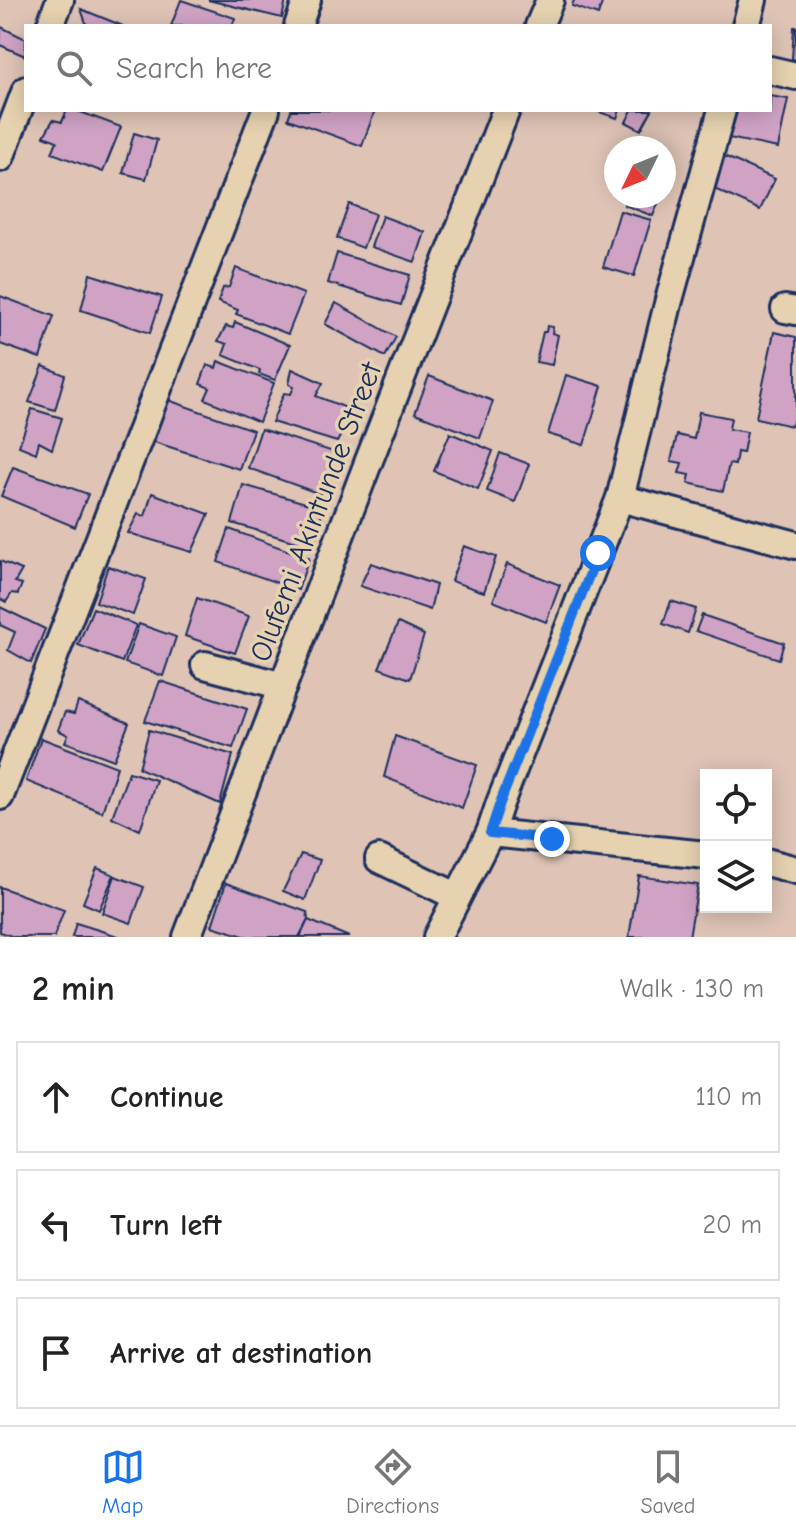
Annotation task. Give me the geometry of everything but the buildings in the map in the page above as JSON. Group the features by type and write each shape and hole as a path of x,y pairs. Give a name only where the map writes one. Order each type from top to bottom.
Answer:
{"street":[{"path":"51,24 60,0"},
{"path":"299,24 307,0"},
{"path":"540,24 550,0"},
{"path":"747,24 753,0"},
{"path":"772,70 796,76"},
{"path":"0,158 24,95"},
{"path":"0,796 265,112"},
{"name":"Olufemi Akintunde Street","path":"187,937 505,112"},
{"path":"437,937 490,833 620,498 669,300 721,112"},
{"path":"620,498 796,545"},
{"path":"205,665 283,686"},
{"path":"490,833 700,854"},
{"path":"379,859 456,896"},
{"path":"772,864 796,870"}],"route":[{"path":"552,839 490,833 598,553"}]}
